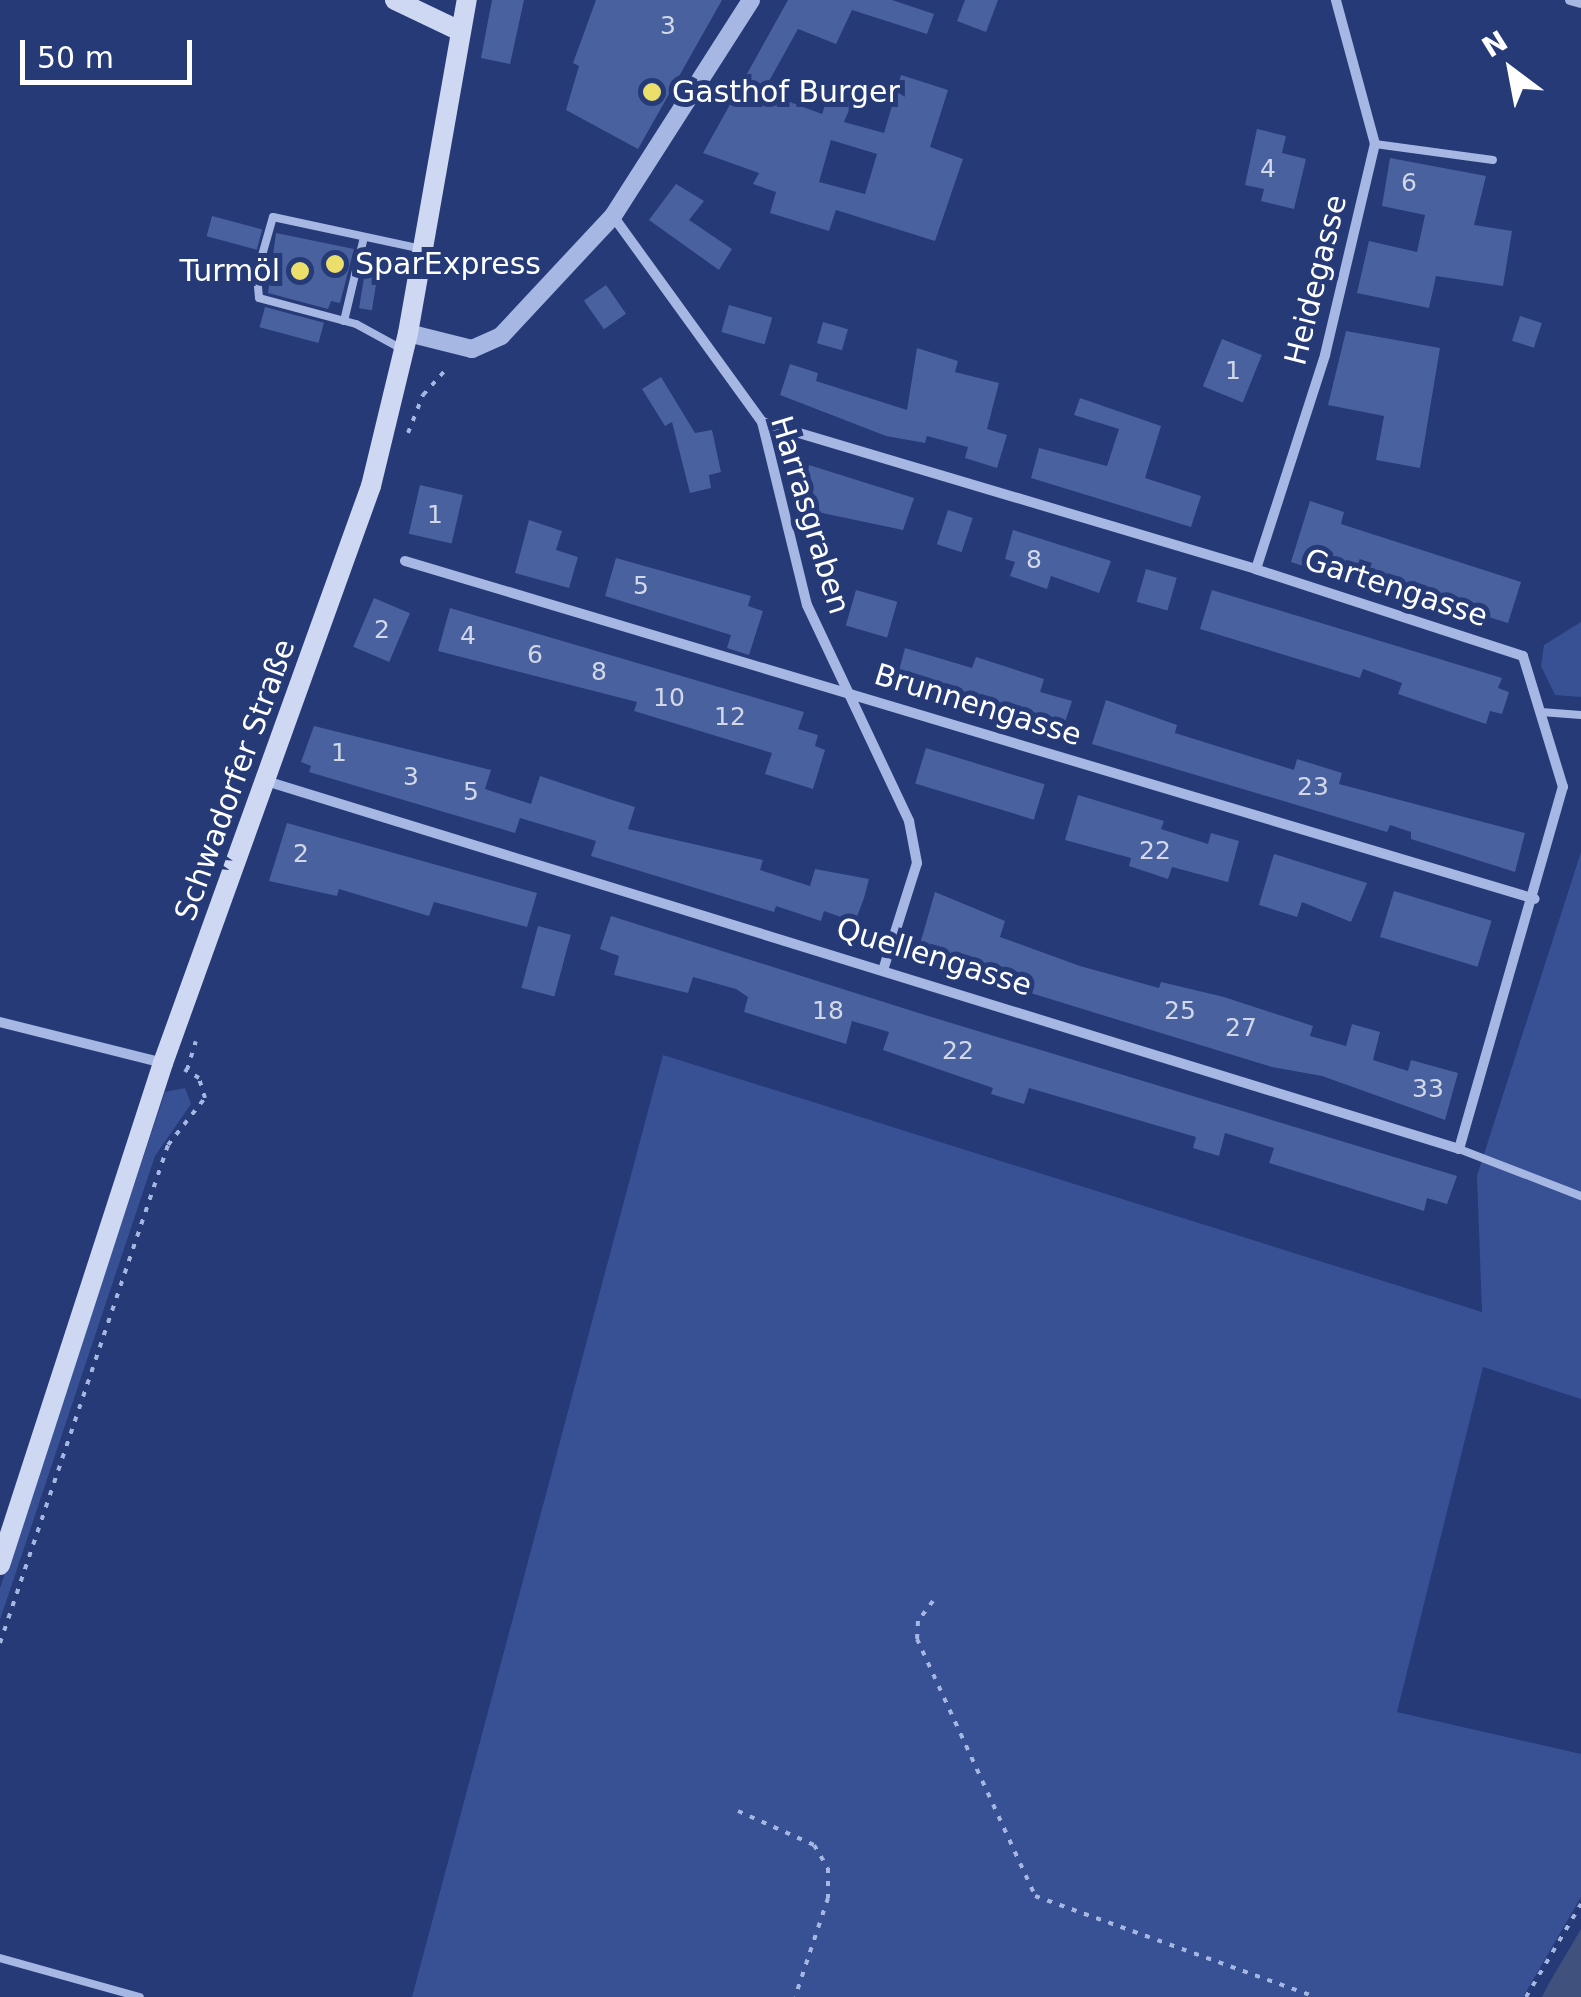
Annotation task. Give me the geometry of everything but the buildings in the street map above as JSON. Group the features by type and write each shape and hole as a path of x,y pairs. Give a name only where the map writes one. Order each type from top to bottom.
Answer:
{"main road":[{"path":"395,0 460,31"},
{"name":"Schwadorfer Straße","path":"0,1565 163,1063 354,540 406,342 466,0"}],"street":[{"path":"406,342 472,349 501,336 613,216 750,0"},
{"name":"Heidegasse","path":"1256,569 1325,355 1375,144 1336,0"},
{"path":"1570,0 1581,2"},
{"name":"Harrasgraben","path":"613,216 762,422 808,606 843,690 909,822 917,864 884,967"},
{"name":"Gartengasse","path":"762,422 1256,569 1523,656 1563,787 1535,899 1459,1149"},
{"name":"Brunnengasse","path":"405,561 1535,899"},
{"name":"Quellengasse","path":"266,780 884,967 1459,1149"},
{"path":"0,1022 163,1063"}],"lane":[{"path":"1375,144 1493,160"},
{"path":"406,342 259,298 257,273 273,217 422,249"},
{"path":"344,321 364,237"},
{"path":"1541,712 1581,715"},
{"name":"Quellengasse","path":"1459,1149 1581,1196"},
{"path":"0,1958 140,1997"}],"path":[{"path":"0,1642 168,1145 206,1098 200,1078 187,1070"},
{"path":"934,1600 918,1621 917,1639 1035,1896 1315,1997"},
{"path":"738,1811 814,1845 828,1868 828,1898 796,1997"},
{"path":"1526,1997 1581,1904"}],"shaded area":[{"path":"1581,622 1581,697 1555,695 1541,666 1544,645"},
{"path":"1581,852 1581,1399 1483,1367 1397,1712 1581,1754 1581,1897 1523,1997 412,1997 663,1055 1482,1312 1477,1176"},
{"path":"185,1088 191,1104 155,1156 0,1620 0,1588 165,1092"},
{"path":"1581,1929 1581,1997 1542,1997 1548,1985"}],"place":[{"name":"Gasthof Burger","path":"652,92"},
{"name":"SparExpress","path":"335,264"},
{"name":"Turmöl","path":"300,271"}]}
